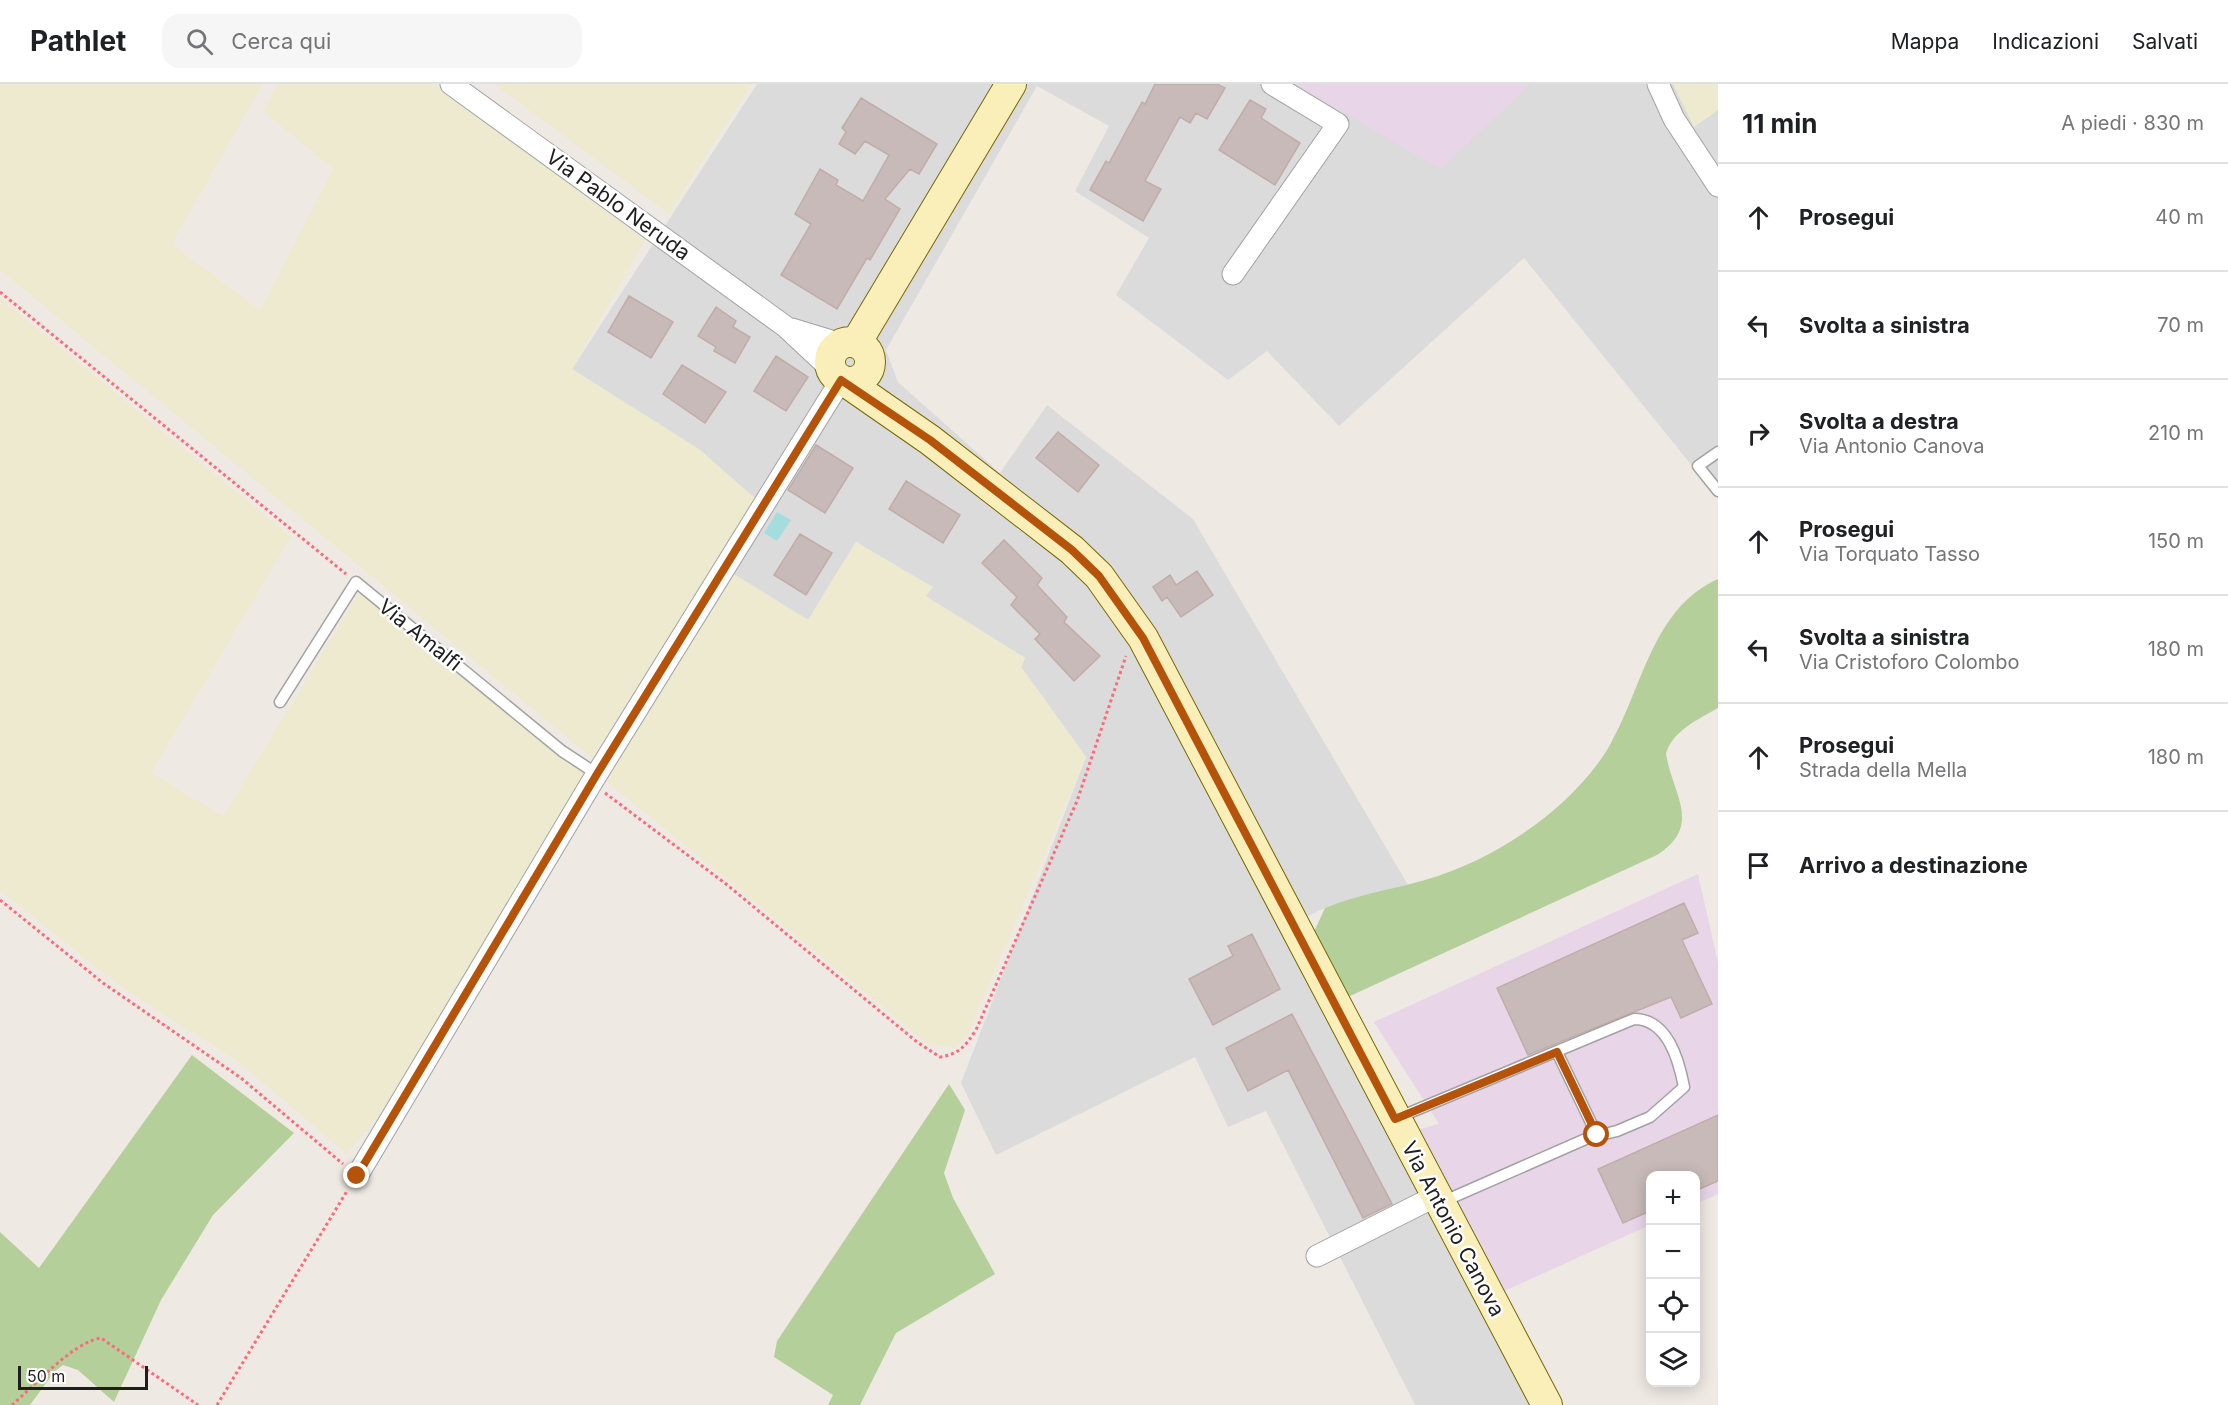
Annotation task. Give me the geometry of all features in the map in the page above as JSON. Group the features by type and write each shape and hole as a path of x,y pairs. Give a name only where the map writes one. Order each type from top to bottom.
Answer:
{"street":[{"name":"Via Pablo Neruda","path":"451,84 786,327 851,363"},
{"path":"357,1176 594,778 851,363 883,302 1011,84"},
{"path":"1233,274 1338,124 1272,84"},
{"path":"1658,84 1674,119 1718,186"},
{"name":"Via Antonio Canova","path":"851,363 930,440 1072,550 1099,576 1134,646 1395,1119 1547,1405"},
{"path":"1317,1256 1437,1200"}],"lane":[{"path":"1718,452 1698,466 1718,492"},
{"name":"Via Amalfi","path":"280,702 356,582 594,778"},
{"path":"1395,1119 1620,1024 1646,1019 1661,1029 1679,1062 1684,1088 1650,1117 1617,1131 1597,1135 1437,1200"},
{"path":"1557,1052 1597,1135"}],"path":[{"path":"0,292 356,582"},
{"path":"594,778 917,1042 940,1057 952,1055 962,1051 976,1030 1077,801 1134,646"},
{"path":"0,900 103,983 241,1078 357,1176 217,1405"},
{"path":"12,1405 70,1354 92,1340 101,1338 198,1405"}],"shaded area":[{"path":"0,84 263,84 172,244 260,310 333,169 263,111 278,84 434,84 645,240 572,369 699,449 756,499 592,758 0,270"},
{"path":"494,84 752,84 669,214"},
{"path":"757,84 1718,84 1718,498 1524,258 1339,426 1267,351 1228,380 1116,295 1149,238 1075,191 1109,126 1037,86 886,350 898,382 1000,473 1047,405 1193,519 1408,885 1325,908 1306,917 1555,1405 1415,1405 1266,1111 1228,1127 1195,1057 996,1155 961,1083 1086,757 1021,667 1025,658 925,596 932,587 856,542 808,620 732,573 572,369"},
{"path":"1296,84 1530,84 1440,169"},
{"path":"1673,84 1718,84 1718,110 1694,127"},
{"path":"0,298 291,537 151,773 223,816 359,593 586,775 381,1114 347,1154 237,1061 118,985 0,890"},
{"path":"856,542 933,587 926,596 1025,658 1021,667 1086,757 968,1034 955,1048 928,1044 605,780 732,573 808,620"},
{"path":"1698,874 1718,963 1718,1194 1700,1202 1700,1171 1646,1171 1646,1227 1502,1292 1420,1129 1439,1124 1374,1022"}],"green space":[{"path":"1718,579 1718,708 1680,732 1666,754 1681,809 1682,821 1679,832 1671,844 1657,855 1350,996 1340,992 1312,936 1325,908 1425,880 1462,867 1498,849 1548,815 1583,782 1606,751 1622,721 1652,650 1678,609 1696,592"},
{"path":"192,1055 294,1133 213,1215 161,1300 114,1402 78,1370 63,1365 55,1371 30,1405 0,1405 0,1232 39,1268"},
{"path":"949,1084 965,1110 944,1173 953,1198 995,1274 896,1333 860,1405 828,1405 833,1395 774,1357 777,1341"}],"water":[{"path":"777,512 791,520 777,541 764,533"}],"building":[{"path":"1155,84 1217,84 1225,88 1207,119 1196,113 1190,123 1180,117 1145,181 1161,189 1143,221 1090,190 1106,161 1109,163 1142,102 1145,104"},
{"path":"861,98 937,144 919,174 910,169 885,199 900,209 870,260 867,258 837,309 781,275 811,224 795,214 820,169 838,180 836,185 863,201 889,155 865,141 855,154 839,144 846,132 842,128"},
{"path":"1250,100 1266,109 1261,118 1300,143 1275,185 1219,150"},
{"path":"629,296 673,322 651,358 608,332"},
{"path":"716,307 736,321 733,327 750,337 735,363 714,351 716,347 698,336"},
{"path":"776,356 808,377 786,411 754,391"},
{"path":"682,365 726,392 705,423 663,394"},
{"path":"1058,432 1099,465 1078,492 1036,458"},
{"path":"816,445 853,468 825,513 788,490"},
{"path":"906,481 960,515 943,543 889,509"},
{"path":"800,534 832,553 806,595 774,575"},
{"path":"1004,540 1042,578 1037,585 1067,617 1064,622 1100,656 1074,681 1035,639 1040,634 1011,605 1017,597 982,563"},
{"path":"1197,571 1213,595 1181,617 1167,597 1162,601 1153,587 1170,575 1176,585"},
{"path":"1684,903 1698,933 1682,940 1712,1004 1681,1018 1671,997 1528,1055 1497,988"},
{"path":"1252,934 1280,989 1213,1025 1189,979 1233,956 1228,946"},
{"path":"1292,1014 1392,1204 1363,1218 1288,1070 1248,1091 1226,1048"},
{"path":"1718,1115 1718,1181 1700,1189 1700,1171 1646,1171 1646,1213 1623,1223 1598,1169"}],"route":[{"path":"357,1176 597,774 841,380 930,440 1039,523 1099,576 1122,606 1143,638 1395,1119 1557,1052 1597,1135"}]}
